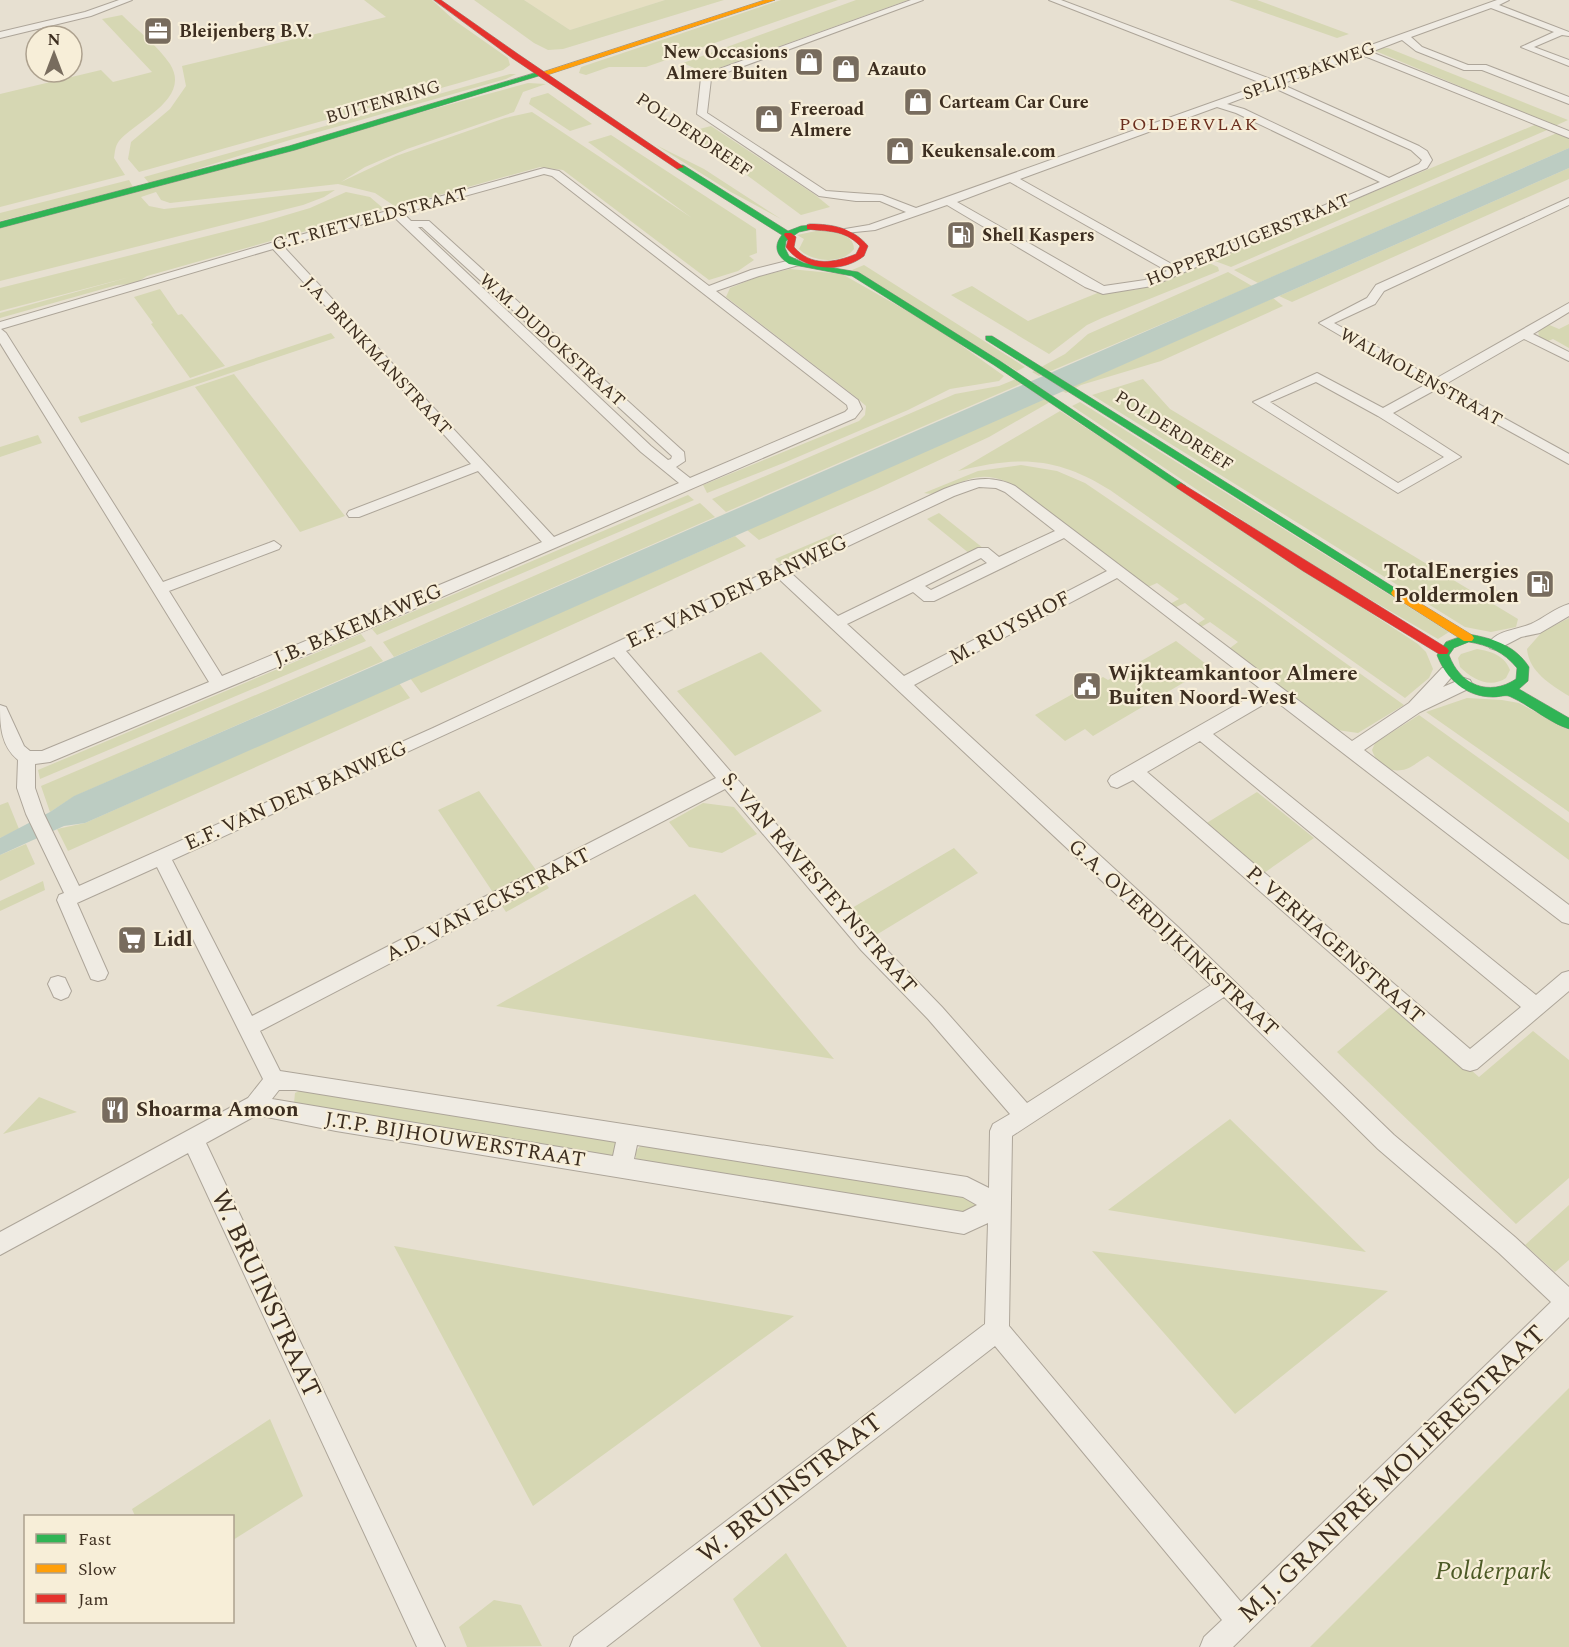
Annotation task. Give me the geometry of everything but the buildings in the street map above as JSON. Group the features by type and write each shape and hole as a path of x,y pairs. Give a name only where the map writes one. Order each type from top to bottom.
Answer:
{"main road":[{"name":"POLDERDREEF","path":"437,0 530,66 787,236"},
{"path":"461,0 483,15"},
{"name":"BUITENRING","path":"33,202 122,180 530,66 736,0"},
{"name":"BUITENRING","path":"0,225 231,165 542,74 772,0"},
{"path":"549,60 579,79"},
{"path":"791,218 810,227"},
{"path":"826,226 854,234 864,246 864,260 834,264 794,260 780,246 787,236 810,227 826,226"},
{"path":"787,236 793,239 791,250 794,260"},
{"name":"POLDERDREEF","path":"794,260 811,268 850,272 1003,366 1288,556 1443,651"},
{"name":"POLDERDREEF","path":"977,331 1023,357 1468,638"},
{"path":"1468,638 1496,644 1510,652 1523,667 1522,681 1510,690 1496,693 1464,684 1448,672 1442,659 1443,651 1448,644 1468,638"},
{"path":"1522,681 1569,709"},
{"path":"1510,690 1569,724"}],"street":[{"path":"0,35 88,14 109,3 129,0"},
{"path":"915,212 882,198 823,194 702,114 706,78 711,75 920,0"},
{"path":"1053,0 1273,84"},
{"name":"SPLIJTBAKWEG","path":"854,234 1505,0"},
{"path":"1491,5 1566,33"},
{"path":"1566,33 1526,47 1569,63"},
{"path":"1403,37 1413,42 1419,49 1467,68 1483,67 1569,100"},
{"path":"1363,52 1569,135"},
{"name":"HOPPERZUIGERSTRAAT","path":"948,201 1103,290 1148,283 1389,182 1423,166 1427,160 1423,153 1273,84"},
{"name":"HOPPERZUIGERSTRAAT","path":"1217,104 1240,111 1389,182"},
{"name":"G.T. RIETVELDSTRAAT","path":"0,326 275,245 543,171 555,172 709,290"},
{"path":"1011,178 1176,271"},
{"name":"WALMOLENSTRAAT","path":"1569,201 1380,288 1371,302 1325,323 1569,460"},
{"name":"W.M. DUDOKSTRAAT","path":"395,212 687,483"},
{"name":"J.A. BRINKMANSTRAAT","path":"275,245 552,543"},
{"path":"709,290 794,260"},
{"name":"J.B. BAKEMAWEG","path":"27,758 44,757 850,415 855,409 853,403 709,290"},
{"path":"1383,413 1569,307"},
{"path":"0,333 218,683"},
{"path":"1524,334 1569,357"},
{"path":"1317,376 1383,413 1454,457 1398,489 1260,402 1317,376"},
{"path":"354,514 479,466"},
{"name":"E.F. VAN DEN BANWEG","path":"71,898 976,482 993,482 1004,486 1118,571 1569,916"},
{"path":"915,585 929,597 1064,532"},
{"path":"160,589 274,546"},
{"path":"836,623 983,551 998,564"},
{"path":"957,564 971,577"},
{"name":"G.A. OVERDIJKINKSTRAAT","path":"780,571 1171,933 1386,1142 1569,1301"},
{"name":"M. RUYSHOF","path":"902,684 1118,571"},
{"path":"936,574 950,587"},
{"path":"1496,644 1516,633 1534,629 1569,609"},
{"path":"1510,652 1527,640 1534,629"},
{"name":"S. VAN RAVESTEYNSTRAAT","path":"616,649 868,944 935,1013 1025,1116"},
{"path":"1414,708 1448,672"},
{"path":"1351,751 1414,708 1464,684"},
{"path":"1117,781 1275,690"},
{"path":"0,711 17,750 27,758 26,788 34,814 50,844 98,973"},
{"path":"1201,733 1536,1006"},
{"name":"P. VERHAGENSTRAAT","path":"1136,771 1470,1062 1569,979"},
{"name":"A.D. VAN ECKSTRAAT","path":"247,1028 728,780"},
{"path":"0,1244 255,1105 274,1080 161,857"},
{"path":"1225,986 1001,1131 997,1330 1241,1622"},
{"name":"J.T.P. BIJHOUWERSTRAAT","path":"274,1080 295,1081 967,1187 998,1206"},
{"name":"J.T.P. BIJHOUWERSTRAAT","path":"255,1105 336,1121 964,1223 998,1206"},
{"path":"621,1167 629,1134"},
{"name":"W. BRUINSTRAAT","path":"193,1139 431,1647"},
{"name":"M.J. GRANPRÉ MOLIÈRESTRAAT","path":"1214,1647 1569,1301"},
{"name":"W. BRUINSTRAAT","path":"584,1647 997,1330"}],"shaded area":[{"path":"524,0 665,0 570,30"},
{"path":"1569,148 1569,168 85,823 64,826 0,855 0,838 50,812 74,796"}],"green space":[{"path":"364,0 432,0 454,20 508,58 510,65 503,70 459,83 139,172 128,159 131,142 170,109 186,86 182,66 386,17"},
{"path":"474,0 524,0 570,30 665,0 724,0 563,49 548,50 534,43"},
{"path":"781,0 838,0 646,67 609,67 586,75 579,73 581,67"},
{"path":"856,0 908,0 705,73 683,63"},
{"path":"1229,0 1257,0 1349,34 1337,38"},
{"path":"122,15 160,51 170,64 175,77 174,88 159,108 118,143 114,158 125,175 0,207 0,94 42,84 84,84 84,74 101,70 113,82 152,72 102,19"},
{"path":"1388,48 1568,120 1553,125 1373,50"},
{"path":"516,74 506,79 290,140 165,179 149,183 144,177"},
{"path":"528,83 546,84 523,92 514,112 407,149 365,167 341,182 396,156 505,118 532,112 692,218 588,142 611,135 756,229 757,253 749,256 754,260 738,271 709,280 563,170 540,167 396,207 375,193 338,184 170,203 161,200 156,192 141,197 149,206 164,209 335,190 303,205 0,281 0,227"},
{"path":"548,93 592,124 570,131 529,104 531,98"},
{"path":"1537,124 1547,130 1231,267 1215,261 1215,258"},
{"path":"711,126 830,207 801,215 688,132"},
{"path":"1557,133 1569,137 1569,148 1258,283 1234,270"},
{"path":"656,145 704,169 781,219 731,192"},
{"path":"1569,168 1569,179 1292,302 1279,296"},
{"path":"129,180 133,187 0,221 0,213"},
{"path":"346,192 370,197 384,209 147,276 134,284 117,285 0,318 0,313 130,277 0,311 0,288 263,222 310,208"},
{"path":"816,231 834,232 845,236 853,243 854,249 842,258 826,260 811,257 799,249 804,239 797,235"},
{"path":"1207,262 1218,267 1219,271 1087,325 1049,354 951,295 972,286 1028,321 1100,292 1135,290"},
{"path":"864,265 1025,367 1017,371 852,270"},
{"path":"790,269 842,274 937,328 1004,376 999,381 950,389 908,410 707,493 703,485 859,421 865,415 866,406 857,398 726,297 730,288 760,276"},
{"path":"1228,272 1252,286 1039,376 1032,372 1065,354 1088,334"},
{"path":"160,289 178,315 182,314 225,366 190,378 134,297"},
{"path":"1273,298 1283,306 1161,361 1081,385 1066,393 1062,391"},
{"path":"1547,324 1559,329 1569,324 1569,348 1553,339 1546,342 1539,337 1538,330"},
{"path":"331,333 335,338 81,423 78,417"},
{"path":"234,374 345,516 300,532 195,387"},
{"path":"1016,379 1023,383 726,512 712,499 955,394 999,386"},
{"path":"1143,379 1170,409 1518,619 1516,627 1491,632 1465,627 1092,395"},
{"path":"1045,398 1050,402 989,437 877,489 759,540 747,530"},
{"path":"1080,402 1449,632 1438,639 1296,556 1072,406"},
{"path":"1060,411 1418,644 1426,652 1433,669 1429,678 1405,698 1110,490 1072,471 1054,465 1018,461 958,471"},
{"path":"38,435 42,443 0,457 0,447"},
{"path":"1021,465 1057,471 1085,483 1263,604 1404,705 1358,733 1337,730 1230,648 1238,642 1210,622 1201,627 1197,624 1205,619 1185,603 1176,607 1170,604 1179,599 1157,583 1148,587 1007,482 980,477 969,479 933,494 924,493 978,471"},
{"path":"688,495 694,500 377,635 372,629"},
{"path":"700,503 715,517 394,657 383,642"},
{"path":"939,513 983,548 970,554 927,519"},
{"path":"836,533 835,539 780,564 775,559"},
{"path":"735,536 746,546 421,693 410,678"},
{"path":"1569,618 1569,696 1536,671 1527,649 1542,632"},
{"path":"361,634 366,641 40,779 38,770"},
{"path":"1176,641 1210,667 1093,736 1085,729 1065,741 1035,715 1103,677 1108,680"},
{"path":"371,646 383,661 75,796 50,812 41,786"},
{"path":"1477,649 1492,653 1505,661 1510,670 1506,678 1488,683 1470,675 1460,667 1458,658 1461,654"},
{"path":"761,652 822,711 735,756 677,691"},
{"path":"399,683 410,698 68,851 57,829 85,823"},
{"path":"1467,698 1519,703 1569,730 1569,812 1426,712"},
{"path":"1419,715 1569,823 1569,860 1428,756 1402,770 1392,770 1379,762 1372,750 1375,743"},
{"path":"479,791 549,888 506,912 438,810"},
{"path":"1257,792 1314,838 1264,873 1205,824"},
{"path":"8,802 19,829 0,838 0,805"},
{"path":"703,803 734,807 757,834 722,853 689,847 669,822"},
{"path":"26,844 35,864 0,881 0,855"},
{"path":"954,848 978,873 858,946 835,918"},
{"path":"43,881 45,890 0,911 0,901"},
{"path":"695,894 834,1059 496,1006"},
{"path":"1395,1003 1479,1077 1533,1031 1569,1060 1569,1178 1516,1224 1337,1052"},
{"path":"303,1089 616,1140 618,1149 612,1157 302,1109 294,1103 295,1093"},
{"path":"39,1097 77,1112 3,1134"},
{"path":"1230,1119 1366,1252 1108,1210"},
{"path":"642,1144 964,1193 974,1199 977,1209 971,1217 636,1162 636,1151"},
{"path":"1569,1205 1569,1260 1555,1272 1525,1245"},
{"path":"394,1246 794,1316 533,1506"},
{"path":"1092,1251 1388,1291 1235,1414"},
{"name":"Polderpark","path":"1569,1388 1569,1647 1310,1647"},
{"path":"270,1419 303,1496 234,1539 234,1515 135,1515 132,1509"},
{"path":"786,1553 847,1647 761,1647 733,1599"},
{"path":"494,1600 521,1605 542,1646 467,1647 459,1627"}],"traffic: fast":[{"path":"0,225 292,148 541,74"},
{"path":"680,167 788,235"},
{"path":"810,227 786,236 780,248 785,258 802,266 855,274 997,363 1181,486"},
{"path":"989,338 1397,593"},
{"path":"1468,638 1492,643 1506,650 1523,667 1522,681 1506,691 1496,693 1476,690 1459,679 1446,664 1443,655 1450,645 1468,638"},
{"path":"1510,690 1569,724"}],"traffic: slow":[{"path":"541,74 772,0"},
{"path":"1397,593 1468,638"}],"traffic: jam":[{"path":"437,0 515,56 680,167"},
{"path":"788,235 793,239 790,247 796,255 813,263 832,264 860,256 864,246 847,232 833,228 810,227"},
{"path":"1181,486 1307,568 1443,651"}],"place":[{"name":"Bleijenberg B.V.","path":"158,31"},
{"name":"New Occasions Almere Buiten","path":"809,62"},
{"name":"Azauto","path":"846,69"},
{"name":"Carteam Car Cure","path":"918,102"},
{"name":"Freeroad Almere","path":"769,119"},
{"name":"Keukensale.com","path":"900,151"},
{"name":"Shell Kaspers","path":"961,235"},
{"name":"TotalEnergies Poldermolen","path":"1540,584"},
{"name":"Wijkteamkantoor Almere Buiten Noord-West","path":"1087,686"},
{"name":"Lidl","path":"132,940"},
{"name":"Shoarma Amoon","path":"115,1110"}],"district":[{"name":"POLDERVLAK","path":"1189,124"}]}
